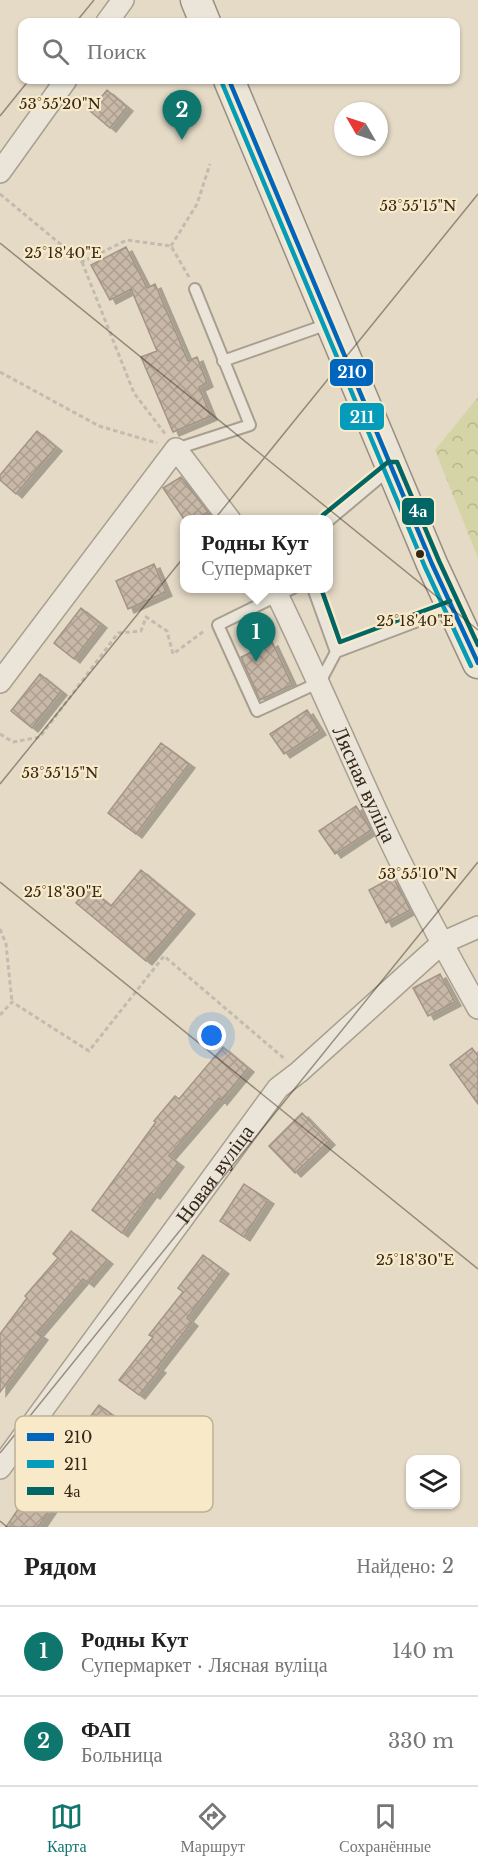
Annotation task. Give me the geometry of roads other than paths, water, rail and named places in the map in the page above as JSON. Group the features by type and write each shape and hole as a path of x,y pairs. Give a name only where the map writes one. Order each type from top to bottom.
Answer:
{"main road":[{"path":"196,0 204,18"},
{"path":"231,84 432,564 478,663"}],"street":[{"path":"109,18 123,0"},
{"path":"0,172 63,84"},
{"path":"0,682 176,449 227,515"},
{"name":"Лясная вуліца","path":"283,593 380,819 442,943 478,1008"},
{"name":"Новая вуліца","path":"38,1416 278,1088 299,1072 442,943 478,927"},
{"name":"Новая вуліца","path":"0,1468 15,1447"}],"lane":[{"path":"176,449 250,424 195,289"},
{"path":"223,361 331,323"},
{"path":"333,517 392,468"},
{"path":"278,593 218,625 257,711 320,682 336,652 453,608"},
{"path":"316,593 336,652"}],"place":[{"name":"ФАП","path":"182,140"},
{"name":"Родны Кут","path":"256,662"}]}
